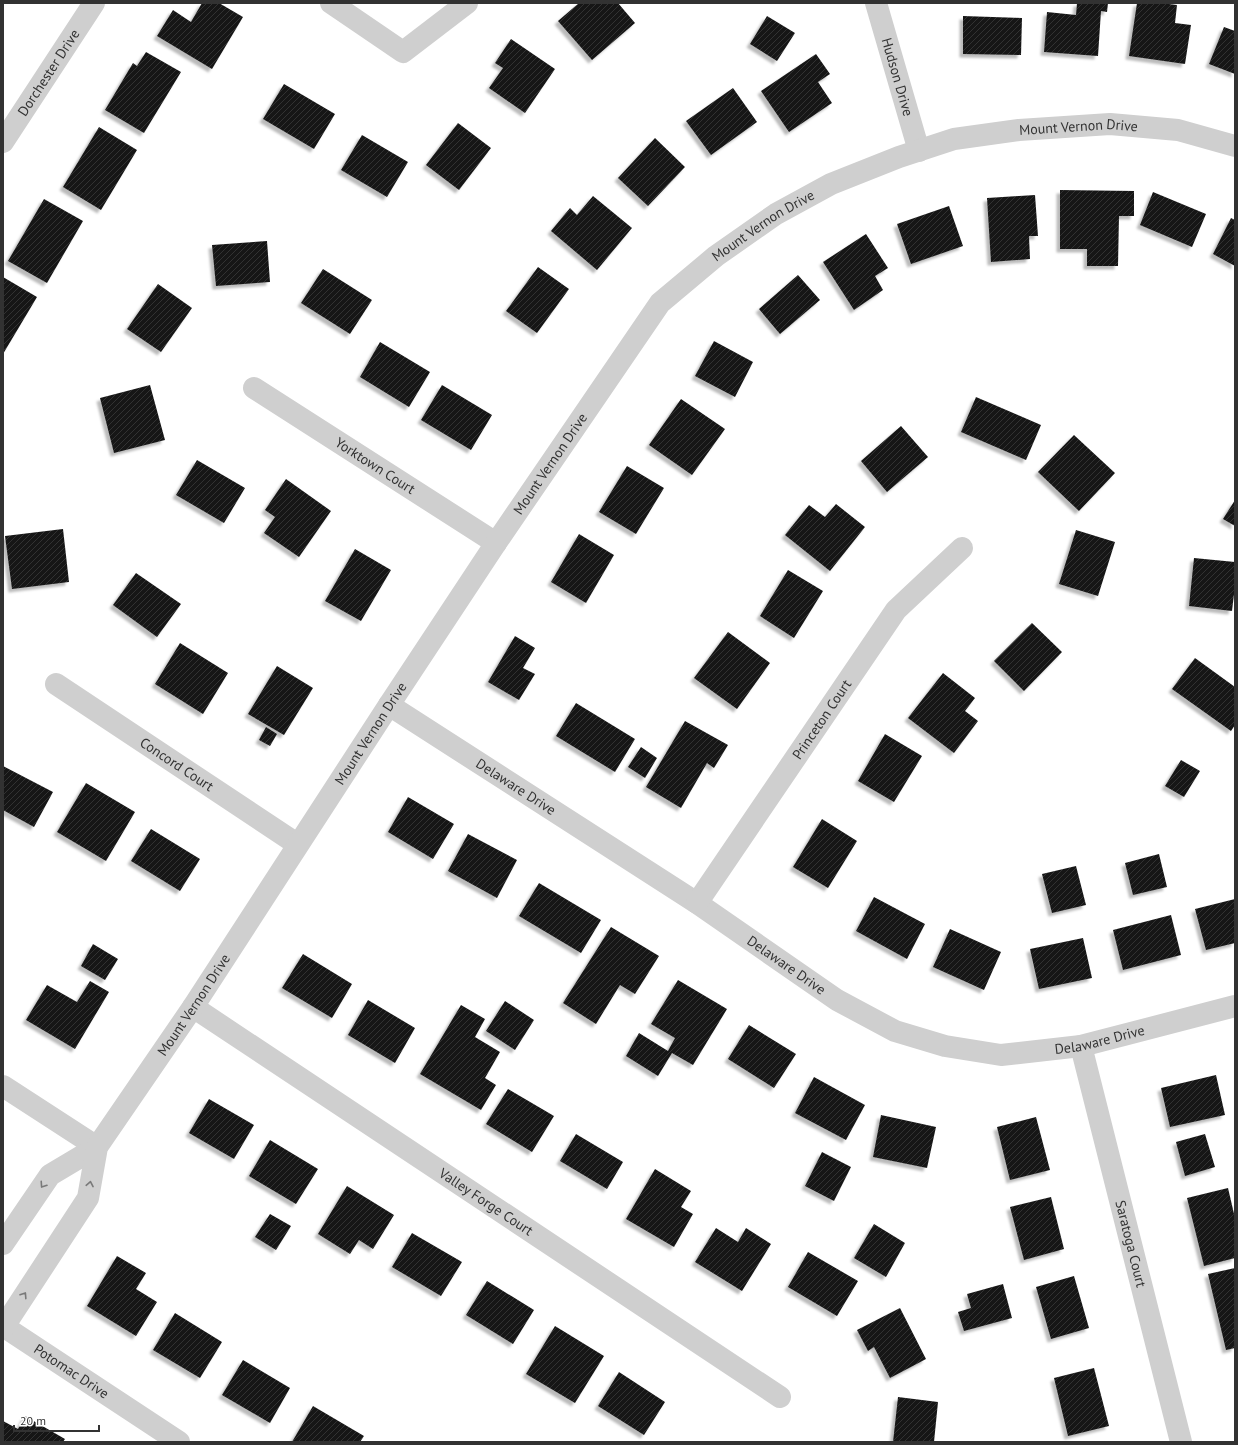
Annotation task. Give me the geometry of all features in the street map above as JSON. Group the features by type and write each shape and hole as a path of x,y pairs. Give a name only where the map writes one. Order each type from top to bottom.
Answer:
{"street":[{"name":"Dorchester Drive","path":"3,142 94,3"},
{"path":"331,3 403,52 466,3"},
{"name":"Hudson Drive","path":"876,3 919,151"},
{"name":"Mount Vernon Drive","path":"3,1327 88,1198 98,1147 193,1007 297,844 496,543 660,302 716,256 776,214 831,184 899,157 954,139 1019,130 1110,124 1178,130 1235,146"},
{"name":"Yorktown Court","path":"254,388 496,543"},
{"name":"Princeton Court","path":"697,903 896,610 962,548"},
{"name":"Concord Court","path":"56,684 297,844"},
{"name":"Delaware Drive","path":"389,705 697,903 837,1000 895,1031 945,1046 1001,1055 1081,1046 1235,1006"},
{"name":"Valley Forge Court","path":"193,1007 780,1397"},
{"name":"Saratoga Court","path":"1081,1046 1181,1442"},
{"path":"3,1086 98,1147"},
{"name":"Mount Vernon Drive","path":"3,1244 50,1175 98,1147"},
{"name":"Potomac Drive","path":"3,1327 179,1442"}],"building":[{"path":"202,3 219,3 243,17 212,69 157,36 173,10 191,22"},
{"path":"579,3 618,3 635,23 592,60 558,21"},
{"path":"1077,3 1108,3 1107,12 1101,11 1098,56 1044,52 1047,12 1076,15"},
{"path":"1137,3 1177,5 1175,23 1191,25 1185,64 1129,56"},
{"path":"767,16 795,33 777,61 750,44"},
{"path":"963,16 1022,18 1021,55 963,54"},
{"path":"1224,27 1235,31 1235,74 1209,64"},
{"path":"511,39 555,69 525,113 489,88 503,68 495,63"},
{"path":"146,52 181,72 144,133 105,110 133,63 137,66"},
{"path":"816,54 830,74 818,82 832,103 789,132 761,91"},
{"path":"284,84 335,114 314,149 263,119"},
{"path":"733,88 757,122 711,155 686,121"},
{"path":"458,123 491,148 459,190 426,165"},
{"path":"99,127 137,150 101,210 63,187"},
{"path":"362,135 408,162 387,197 341,170"},
{"path":"655,138 685,167 648,206 618,178"},
{"path":"1060,190 1134,191 1134,216 1119,216 1118,266 1087,266 1087,249 1060,249"},
{"path":"1153,192 1206,214 1192,247 1140,225"},
{"path":"1035,195 1038,236 1029,236 1030,259 991,262 987,198"},
{"path":"593,196 632,228 597,270 551,231 570,208 577,215"},
{"path":"44,199 83,221 47,283 8,261"},
{"path":"949,206 963,246 911,264 897,224"},
{"path":"1231,218 1235,220 1235,266 1213,254"},
{"path":"866,234 888,268 875,276 883,290 854,310 823,262"},
{"path":"267,241 270,282 216,286 212,245"},
{"path":"538,267 569,289 537,333 506,311"},
{"path":"323,269 372,300 350,334 301,303"},
{"path":"798,275 820,300 780,334 759,309"},
{"path":"3,277 37,297 3,354"},
{"path":"158,284 192,308 161,352 127,329"},
{"path":"714,341 753,362 735,397 695,376"},
{"path":"380,342 430,372 409,407 360,377"},
{"path":"150,385 165,440 114,453 100,398"},
{"path":"442,385 492,415 471,450 421,420"},
{"path":"976,397 1041,425 1026,460 961,432"},
{"path":"681,399 725,429 692,475 649,445"},
{"path":"901,426 928,457 887,492 861,461"},
{"path":"1074,435 1115,473 1079,511 1038,472"},
{"path":"197,460 245,488 224,523 176,495"},
{"path":"627,466 664,488 636,534 599,512"},
{"path":"286,479 331,511 299,557 264,533 275,517 265,510"},
{"path":"1235,500 1235,526 1223,519"},
{"path":"836,504 865,527 830,571 785,535 809,505 825,517"},
{"path":"63,529 69,582 12,589 5,536"},
{"path":"1076,530 1115,542 1098,596 1059,584"},
{"path":"579,534 614,555 586,603 551,582"},
{"path":"355,549 391,570 361,621 325,601"},
{"path":"1194,558 1235,562 1235,586 1232,611 1189,606"},
{"path":"788,570 823,591 794,638 760,616"},
{"path":"136,573 181,604 157,637 113,605"},
{"path":"1032,623 1062,652 1024,691 994,661"},
{"path":"728,632 770,663 737,709 694,678"},
{"path":"515,636 535,648 523,668 535,674 519,700 488,682"},
{"path":"180,643 228,673 203,714 155,684"},
{"path":"1195,658 1235,687 1235,725 1231,731 1172,689"},
{"path":"277,666 313,688 284,735 248,714"},
{"path":"943,673 975,698 965,711 978,721 954,753 908,718"},
{"path":"576,703 635,739 615,772 556,736"},
{"path":"685,721 728,745 714,768 707,763 681,808 646,787"},
{"path":"266,727 277,734 270,746 259,740"},
{"path":"885,734 922,756 894,802 858,781"},
{"path":"641,747 657,758 645,778 628,767"},
{"path":"1181,760 1200,771 1184,797 1165,786"},
{"path":"3,766 53,792 34,827 3,810"},
{"path":"86,783 135,812 106,861 57,832"},
{"path":"408,797 454,824 433,859 388,832"},
{"path":"822,819 857,841 828,888 793,867"},
{"path":"151,829 200,859 180,891 131,861"},
{"path":"468,834 517,860 497,898 448,871"},
{"path":"1159,854 1167,887 1133,895 1125,863"},
{"path":"1076,866 1086,905 1052,913 1042,874"},
{"path":"539,883 601,920 581,953 519,916"},
{"path":"874,897 925,924 907,959 856,931"},
{"path":"1235,899 1235,943 1206,950 1195,909"},
{"path":"1171,915 1181,955 1123,970 1113,930"},
{"path":"611,927 659,956 635,994 620,985 596,1024 563,1003"},
{"path":"950,929 1001,952 984,990 933,967"},
{"path":"1083,938 1092,978 1039,989 1030,949"},
{"path":"93,944 118,959 105,980 81,966"},
{"path":"303,954 352,984 332,1018 282,988"},
{"path":"678,980 727,1009 693,1065 672,1053 658,1076 626,1056 639,1033 668,1051 675,1038 651,1024"},
{"path":"90,981 109,992 75,1049 26,1020 47,985 77,1002"},
{"path":"368,1000 415,1028 395,1063 348,1035"},
{"path":"505,1001 534,1020 515,1050 486,1031"},
{"path":"461,1005 485,1019 475,1037 500,1052 485,1078 496,1085 481,1110 420,1074"},
{"path":"749,1025 796,1054 774,1088 728,1059"},
{"path":"1216,1075 1225,1115 1170,1127 1161,1088"},
{"path":"814,1077 865,1105 846,1140 795,1113"},
{"path":"508,1089 554,1116 532,1152 486,1124"},
{"path":"209,1099 254,1125 234,1159 189,1133"},
{"path":"881,1115 936,1127 927,1168 873,1157"},
{"path":"1036,1117 1050,1170 1010,1180 997,1127"},
{"path":"576,1134 623,1162 607,1189 560,1161"},
{"path":"1205,1134 1215,1167 1185,1176 1176,1142"},
{"path":"270,1140 318,1169 296,1204 249,1176"},
{"path":"822,1152 851,1167 834,1201 805,1186"},
{"path":"655,1169 691,1191 681,1207 693,1214 674,1247 626,1219"},
{"path":"347,1186 394,1215 373,1249 359,1240 350,1254 318,1234"},
{"path":"1228,1188 1235,1218 1235,1258 1204,1266 1187,1198"},
{"path":"1051,1197 1064,1249 1024,1260 1010,1207"},
{"path":"270,1214 291,1226 276,1250 255,1237"},
{"path":"874,1224 905,1243 886,1277 854,1258"},
{"path":"716,1228 738,1242 746,1228 771,1244 742,1291 695,1262"},
{"path":"412,1233 462,1262 441,1296 392,1267"},
{"path":"808,1252 858,1281 837,1316 788,1287"},
{"path":"117,1256 146,1273 136,1289 157,1302 136,1336 87,1306"},
{"path":"1235,1268 1235,1348 1226,1350 1208,1274"},
{"path":"1074,1276 1089,1328 1051,1339 1036,1287"},
{"path":"487,1281 534,1310 513,1344 466,1315"},
{"path":"1003,1284 1012,1318 964,1331 958,1312 971,1308 967,1294"},
{"path":"900,1308 926,1359 890,1378 874,1347 868,1351 857,1330"},
{"path":"175,1313 222,1342 200,1378 153,1350"},
{"path":"555,1326 604,1356 575,1403 526,1374"},
{"path":"243,1360 290,1388 270,1423 222,1395"},
{"path":"1094,1368 1109,1426 1068,1436 1054,1378"},
{"path":"619,1372 665,1402 644,1435 598,1406"},
{"path":"898,1397 938,1402 934,1442 893,1442"},
{"path":"313,1406 364,1436 360,1442 292,1442"},
{"path":"25,1416 65,1439 63,1442 3,1442 3,1421 18,1429"}]}
